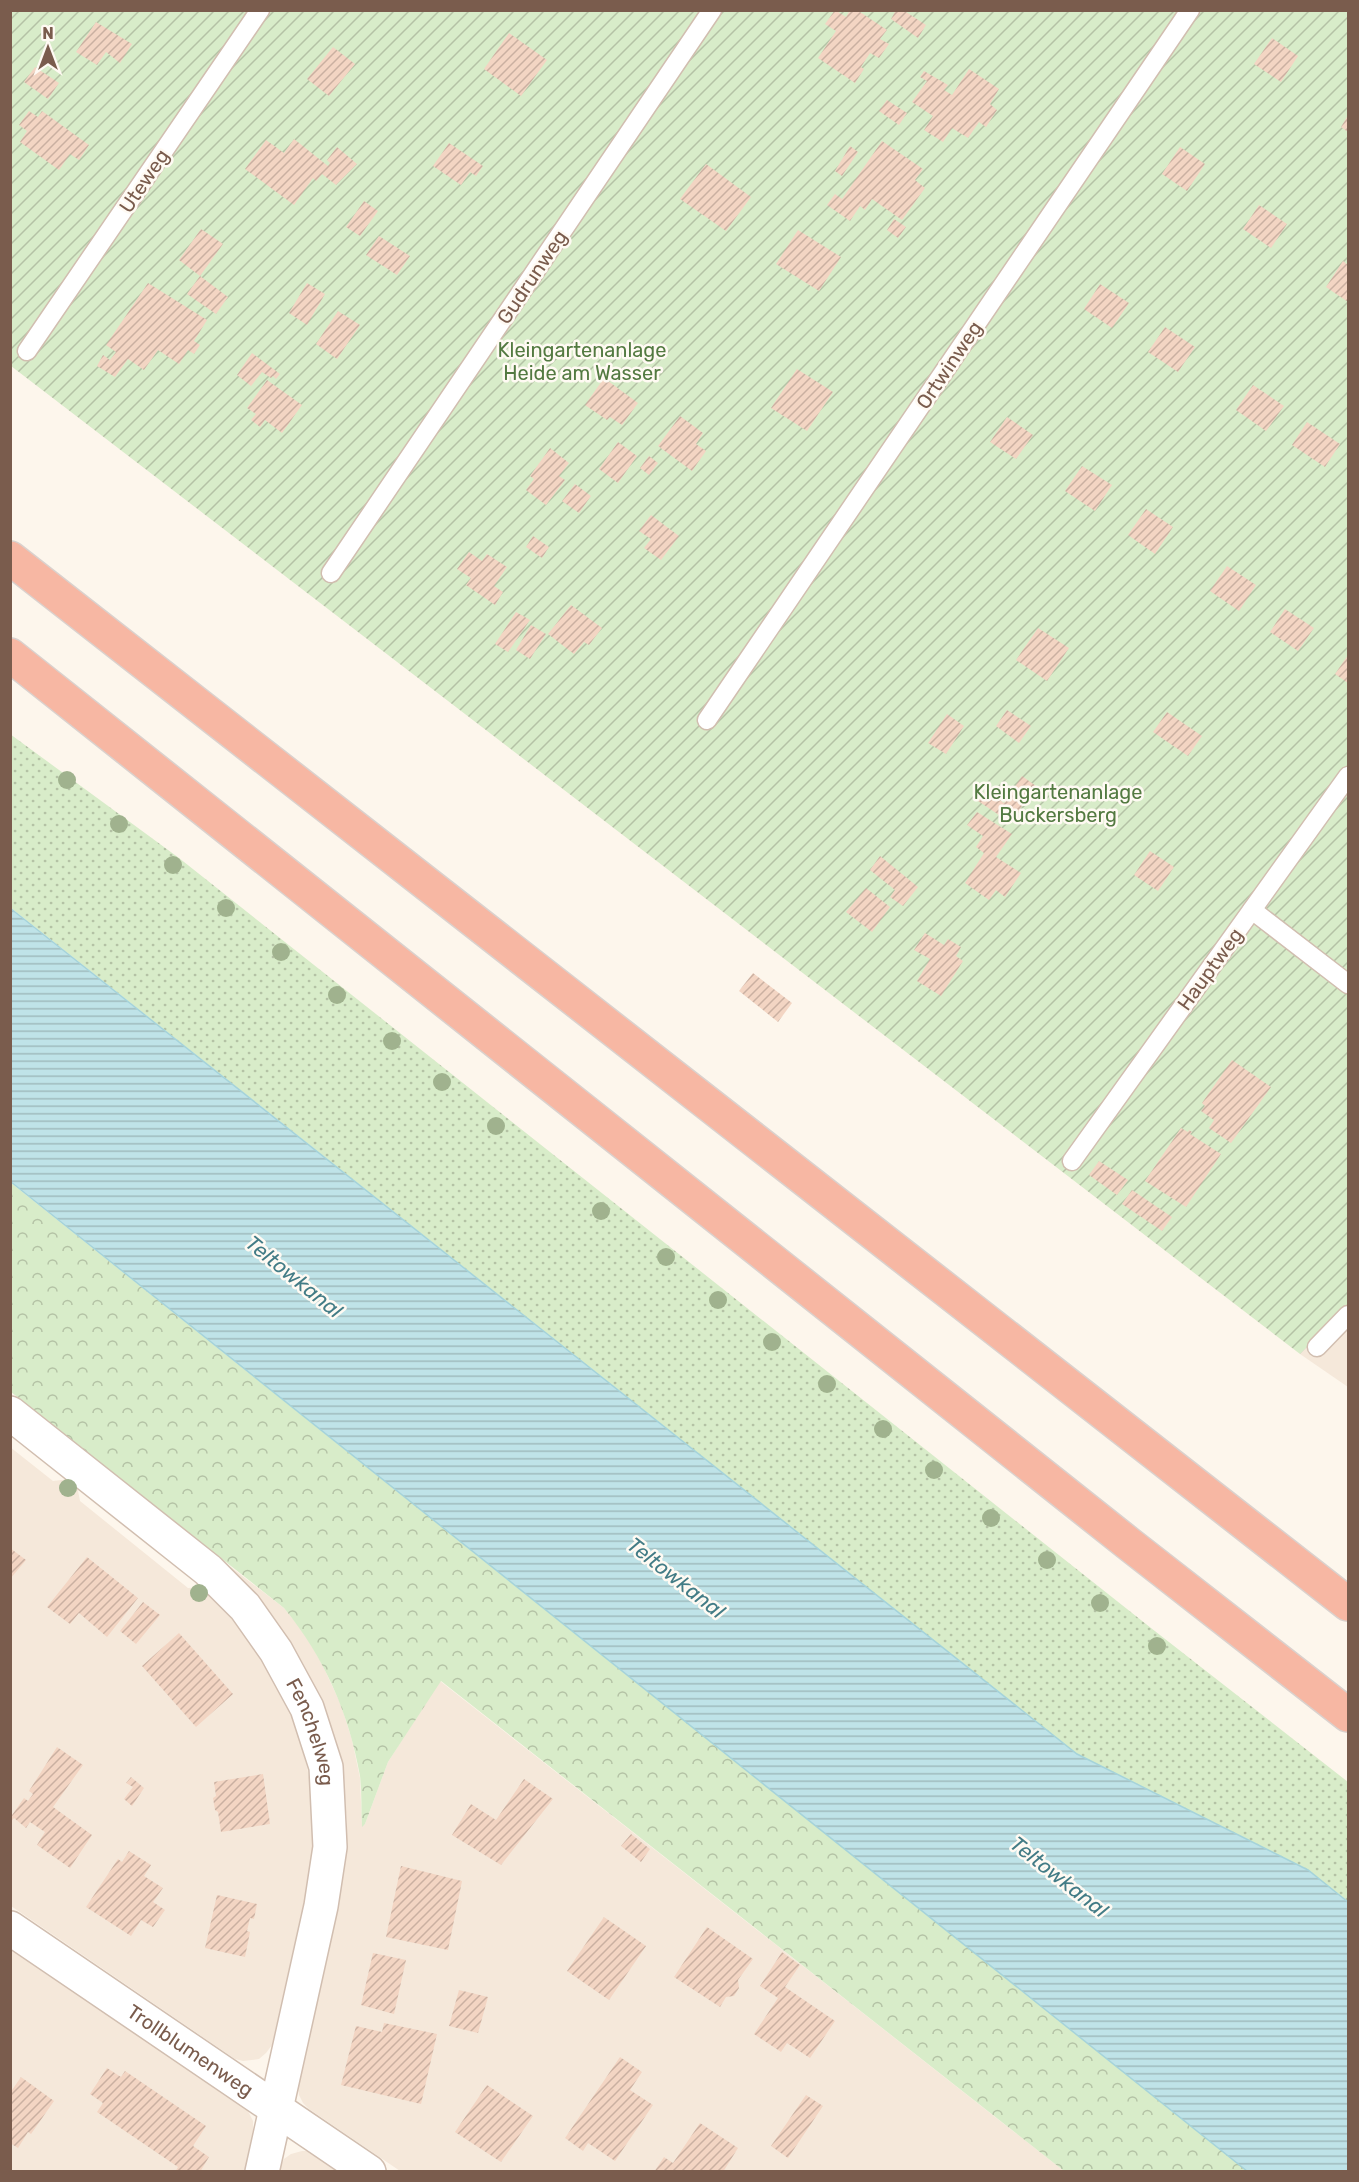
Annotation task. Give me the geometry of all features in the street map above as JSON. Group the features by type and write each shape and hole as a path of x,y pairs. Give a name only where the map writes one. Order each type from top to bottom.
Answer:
{"highway":[{"path":"10,558 1348,1604"},
{"path":"10,655 1119,1537 1348,1715"}],"street":[{"name":"Fenchelweg","path":"10,1413 208,1570 245,1607 276,1651 308,1708 326,1767 330,1847 321,1905 262,2172"},
{"name":"Trollblumenweg","path":"10,1928 369,2172"}],"lane":[{"name":"Uteweg","path":"27,351 260,10"},
{"name":"Gudrunweg","path":"331,573 712,10"},
{"name":"Ortwinweg","path":"707,720 1191,10"},
{"name":"Hauptweg","path":"1072,1161 1348,776"},
{"path":"1252,910 1348,984"},
{"path":"1317,1347 1348,1315"}],"shaded area":[{"path":"1348,1305 1348,1387 1300,1354"},
{"path":"10,1447 53,1481 70,1479 77,1486 80,1501 188,1588 203,1587 224,1609 258,1653 294,1720 311,1788 313,1850 272,2045 259,2059 243,2061 235,2059 11,1906"},
{"path":"214,1554 284,1608 305,1634 323,1666 341,1705 352,1740 360,1778 362,1826 365,1824 388,1762 440,1681 1064,2171 400,2171 309,2109 299,2095 297,2079 337,1905 344,1864 347,1823 343,1776 323,1706 304,1665 290,1642 258,1601"},
{"path":"10,1947 247,2109 253,2121 253,2130 245,2171 11,2171"},
{"path":"302,2151 310,2151 342,2172 278,2172 284,2159"}],"green space":[{"path":"10,11 1348,11 1348,1305 1300,1354 11,366"},
{"path":"10,734 179,858 1348,1782 1348,1902 1308,1870 1077,1754 11,908"},
{"path":"10,1182 1247,2171 1064,2171 441,1681 388,1762 362,1827 360,1776 342,1708 323,1666 284,1608 11,1392"}],"water":[{"name":"Teltowkanal","path":"10,908 1077,1754 1308,1870 1348,1902 1348,2171 1247,2171 11,1182"}],"building":[{"path":"835,10 846,17 850,10 857,10 887,30 880,39 889,44 879,58 870,53 855,83 818,58 836,31 825,24"},
{"path":"896,10 903,10 926,25 918,38 891,19"},
{"path":"96,22 132,44 120,63 106,52 97,65 76,52"},
{"path":"509,33 547,60 521,96 484,69"},
{"path":"1272,38 1298,56 1281,82 1254,64"},
{"path":"333,47 355,64 329,96 307,79"},
{"path":"35,67 59,83 48,99 24,82"},
{"path":"969,69 999,89 990,104 997,110 986,127 979,122 968,138 952,128 943,142 924,130 933,116 912,102 927,81 920,77 924,71 948,85 944,90 952,95"},
{"path":"887,100 907,113 899,125 879,111"},
{"path":"29,111 38,117 42,111 89,145 79,160 70,154 59,170 20,142 27,131 19,125"},
{"path":"1348,115 1348,132 1341,127"},
{"path":"294,139 328,166 330,163 327,160 337,147 357,164 336,185 322,174 316,181 313,178 294,205 245,169 266,140 284,153"},
{"path":"882,141 923,169 915,180 925,188 902,220 872,199 865,210 860,206 850,221 827,205 835,194 842,199"},
{"path":"449,143 483,166 476,176 470,172 461,185 433,166"},
{"path":"850,146 858,152 842,176 835,171"},
{"path":"1180,147 1205,164 1187,191 1162,174"},
{"path":"706,164 751,197 726,231 680,199"},
{"path":"364,201 378,211 360,236 346,227"},
{"path":"1259,205 1287,224 1271,248 1243,229"},
{"path":"894,219 906,227 898,238 887,230"},
{"path":"201,229 223,244 200,276 179,260"},
{"path":"798,230 841,257 819,291 776,264"},
{"path":"379,236 410,256 397,275 366,255"},
{"path":"1343,261 1348,265 1348,302 1326,287"},
{"path":"200,276 228,297 216,314 187,294"},
{"path":"148,283 207,320 194,341 200,345 194,354 188,350 179,364 158,350 144,370 128,359 115,377 97,366 103,355 110,360 116,352 106,345"},
{"path":"307,283 325,294 307,325 289,313"},
{"path":"1100,284 1129,303 1112,328 1084,309"},
{"path":"338,311 360,325 337,359 316,344"},
{"path":"1165,327 1195,347 1178,372 1148,352"},
{"path":"252,353 280,374 276,379 262,372 251,386 237,375"},
{"path":"797,369 833,392 807,431 771,408"},
{"path":"604,378 638,403 622,425 610,417 607,420 585,405"},
{"path":"267,380 302,405 282,433 265,420 260,427 251,420 256,414 247,408"},
{"path":"1253,385 1284,406 1266,431 1236,410"},
{"path":"680,416 703,433 696,444 706,451 692,471 658,446"},
{"path":"1007,417 1033,435 1016,459 990,442"},
{"path":"1307,422 1340,444 1325,467 1292,445"},
{"path":"618,442 637,456 618,483 599,469"},
{"path":"550,448 569,463 559,476 565,480 546,505 526,490 534,479 530,476"},
{"path":"649,456 658,463 649,475 640,468"},
{"path":"1082,466 1112,485 1095,511 1065,491"},
{"path":"575,484 591,496 579,513 562,501"},
{"path":"1146,509 1173,527 1155,554 1128,535"},
{"path":"651,515 679,536 661,560 644,548 651,539 639,531"},
{"path":"533,536 549,547 542,558 526,547"},
{"path":"469,552 482,561 487,554 507,567 494,586 503,592 495,605 466,585 471,578 457,569"},
{"path":"1227,566 1256,585 1239,611 1210,591"},
{"path":"571,605 602,628 589,645 584,642 574,654 548,634"},
{"path":"1285,609 1314,628 1298,651 1270,632"},
{"path":"516,612 530,620 508,652 495,644"},
{"path":"531,625 546,634 530,659 516,650"},
{"path":"1038,628 1069,648 1047,681 1016,660"},
{"path":"1348,655 1348,683 1335,674"},
{"path":"1007,710 1031,726 1019,743 996,726"},
{"path":"1167,712 1202,736 1188,756 1153,732"},
{"path":"947,714 964,726 946,754 928,743"},
{"path":"1022,776 1036,786 1018,812 1007,805 999,815 978,801 986,790 1004,803"},
{"path":"977,812 1012,834 996,857 1021,873 1005,897 996,890 989,900 965,883 984,853 976,847 983,836 967,825"},
{"path":"1150,851 1174,867 1158,891 1134,875"},
{"path":"880,856 918,887 903,906 890,897 895,890 870,870"},
{"path":"866,888 890,907 872,932 846,912"},
{"path":"925,933 944,945 948,939 961,947 956,956 963,961 941,996 917,981 930,959 914,950"},
{"path":"753,973 792,1003 778,1022 739,991"},
{"path":"1232,1060 1271,1087 1231,1143 1209,1128 1214,1120 1201,1111 1205,1106 1202,1103"},
{"path":"1181,1128 1188,1132 1189,1130 1192,1132 1190,1134 1221,1154 1186,1207 1145,1181"},
{"path":"1099,1161 1128,1180 1117,1195 1089,1175"},
{"path":"1132,1190 1172,1217 1162,1231 1122,1204"},
{"path":"10,1548 26,1560 10,1579"},
{"path":"87,1557 138,1598 107,1637 79,1613 70,1624 47,1607"},
{"path":"143,1602 160,1615 136,1644 120,1631"},
{"path":"179,1633 233,1694 196,1727 142,1666"},
{"path":"57,1747 83,1765 53,1807 92,1835 70,1868 37,1845 45,1832 30,1822 26,1828 14,1818 10,1823 10,1818 24,1798 28,1801 33,1794 29,1791"},
{"path":"263,1774 270,1824 221,1832 213,1798 216,1796 214,1782"},
{"path":"131,1777 144,1788 132,1806 124,1799 133,1787 126,1783"},
{"path":"524,1779 553,1799 501,1865 452,1835 471,1804 496,1820"},
{"path":"631,1834 650,1849 641,1862 621,1846"},
{"path":"129,1851 151,1865 144,1876 163,1888 153,1902 165,1910 153,1927 141,1920 131,1936 86,1907 118,1859 122,1862"},
{"path":"401,1866 462,1881 448,1950 386,1937"},
{"path":"217,1895 257,1904 254,1919 250,1918 247,1931 250,1932 245,1957 205,1948"},
{"path":"604,1917 646,1946 609,2000 567,1971"},
{"path":"707,1927 753,1959 738,1980 739,1988 734,1996 726,1997 720,2007 674,1977"},
{"path":"782,1952 800,1965 785,1987 835,2021 810,2058 787,2043 781,2052 754,2034 778,1998 760,1986"},
{"path":"373,1953 406,1960 394,2014 361,2005"},
{"path":"459,1990 488,1997 478,2033 449,2026"},
{"path":"384,2023 437,2034 421,2104 341,2085 356,2026 382,2032"},
{"path":"620,2057 642,2072 630,2090 653,2105 615,2161 588,2143 583,2151 565,2138"},
{"path":"107,2068 121,2077 125,2071 206,2126 193,2146 209,2157 200,2172 175,2172 178,2167 97,2112 103,2103 90,2094"},
{"path":"21,2077 54,2101 31,2134 28,2132 18,2148 10,2143 10,2093"},
{"path":"487,2085 533,2116 501,2162 455,2132"},
{"path":"806,2095 823,2106 788,2158 771,2146"},
{"path":"700,2123 738,2148 723,2172 654,2172 664,2157 673,2163"}],"park label":[{"name":"Kleingartenanlage Heide am Wasser","path":"582,362"},
{"name":"Kleingartenanlage Buckersberg","path":"1058,804"}]}
